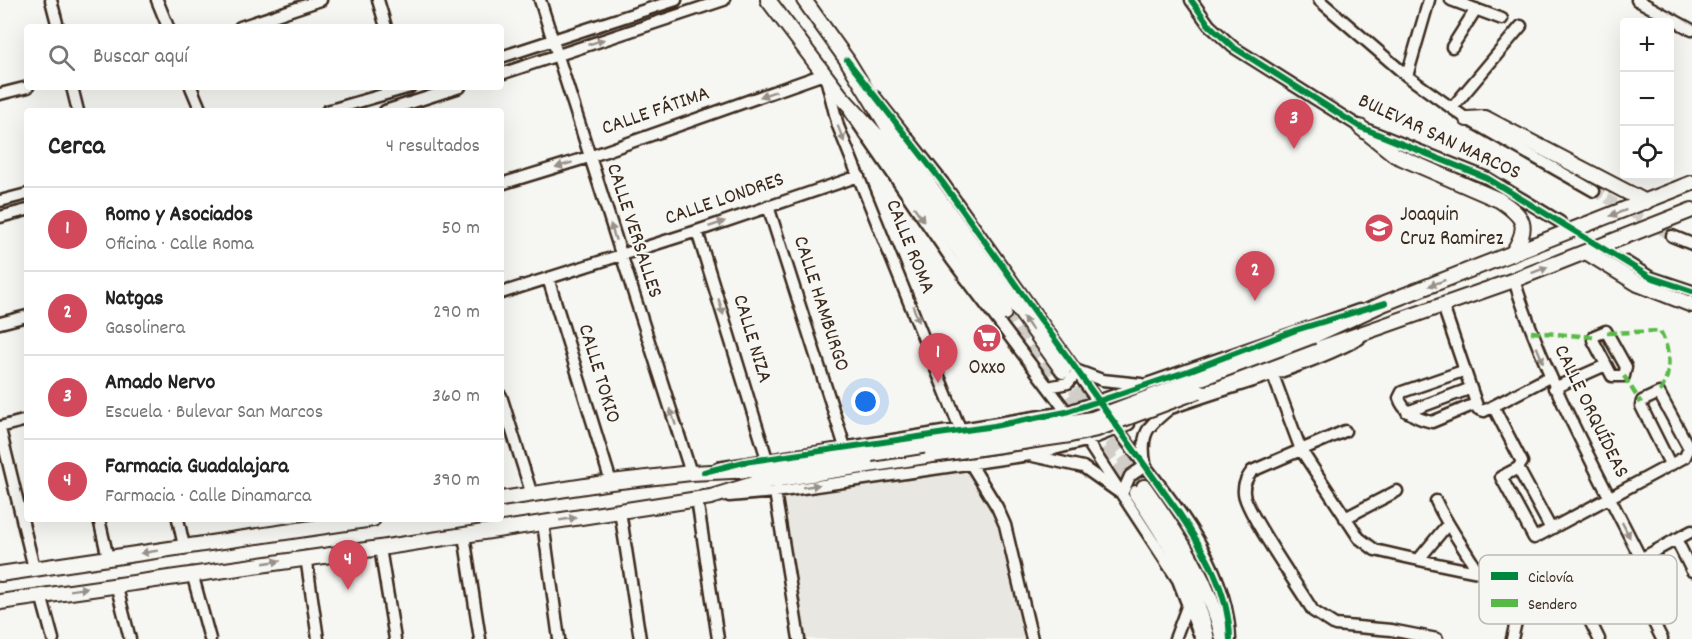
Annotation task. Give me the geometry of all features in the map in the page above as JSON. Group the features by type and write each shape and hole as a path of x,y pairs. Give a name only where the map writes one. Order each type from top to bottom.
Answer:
{"main road":[{"path":"768,0 840,95 881,140 1004,313"},
{"path":"804,0 847,60 891,132 1063,371"},
{"path":"1467,119 1485,118 1646,202"},
{"path":"1360,127 1395,154 1499,200 1515,210 1521,217 1523,233 1512,254"},
{"path":"504,499 611,482 752,470 871,454 1092,419 1312,336 1385,303 1692,183"},
{"path":"0,602 380,548 704,498 760,482 1097,429 1514,280 1692,210"},
{"path":"1586,252 1638,284 1692,305"},
{"path":"1134,492 1174,552 1189,582 1201,611 1207,639"},
{"path":"1134,492 1184,546 1209,592 1223,639"},
{"path":"0,574 349,522"}],"street":[{"path":"51,0 57,24"},
{"path":"157,0 167,24"},
{"path":"249,24 321,0"},
{"path":"378,0 385,24"},
{"name":"CALLE VERSALLES","path":"540,0 621,255 698,473"},
{"path":"504,56 676,0"},
{"path":"504,73 724,0"},
{"name":"BULEVAR SAN MARCOS","path":"1191,0 1209,25 1233,47 1360,127 1487,178 1560,222"},
{"name":"BULEVAR SAN MARCOS","path":"1319,0 1407,76 1467,119 1594,190"},
{"path":"1407,76 1429,0"},
{"path":"1451,0 1502,19"},
{"path":"1641,1 1692,30"},
{"path":"1452,46 1476,9"},
{"path":"1452,108 1521,26"},
{"path":"847,60 943,183 1179,513 1208,559 1226,605 1230,639"},
{"name":"CALLE FÁTIMA","path":"504,183 589,157 825,76"},
{"name":"CALLE ROMA","path":"825,76 838,126 961,431"},
{"path":"0,94 24,88"},
{"path":"73,90 77,108"},
{"path":"192,90 200,108"},
{"path":"337,108 399,90"},
{"path":"406,90 410,107 452,90"},
{"path":"840,95 863,134 952,260 1086,441 1134,492"},
{"name":"CALLE LONDRES","path":"504,292 697,231 859,176"},
{"path":"0,201 24,195"},
{"name":"CALLE HAMBURGO","path":"768,206 845,447"},
{"path":"0,217 24,211"},
{"name":"CALLE NIZA","path":"697,231 767,459"},
{"path":"1672,237 1692,244"},
{"path":"1626,262 1650,277 1692,291"},
{"name":"CALLE TOKIO","path":"548,278 611,482"},
{"name":"CALLE ORQUÍDEAS","path":"1514,280 1549,377 1639,555"},
{"path":"698,473 728,465 994,426 1066,412 1151,384 1296,330 1385,303"},
{"path":"1443,306 1469,390 1480,411 1549,377"},
{"path":"0,323 24,317"},
{"path":"718,639 704,498 775,492 1030,455 1086,441 1169,409 1332,354 1386,326"},
{"path":"1554,388 1605,364"},
{"path":"1078,371 1102,380 1151,384"},
{"path":"1048,387 1068,383 1078,371"},
{"path":"1463,372 1402,392 1399,398 1407,412 1432,422 1475,404"},
{"path":"1274,375 1301,450 1359,538 1375,550 1479,571"},
{"path":"1151,384 1142,396 1147,406 1156,410 1169,409"},
{"path":"1407,412 1469,390"},
{"path":"1493,406 1522,462 1518,468 1501,477 1534,538 1685,457 1689,448 1663,396 1656,393 1642,401 1641,406 1670,464"},
{"path":"504,406 532,495"},
{"path":"1145,466 1143,453 1145,432 1150,424 1169,409"},
{"path":"24,421 0,428 34,568"},
{"path":"994,426 1002,439 999,459"},
{"path":"1345,431 1252,471 1245,482 1244,494 1253,515 1313,611 1335,625 1391,630 1437,639"},
{"path":"1030,455 1083,467 1134,492"},
{"path":"970,463 1005,525 1032,639"},
{"path":"1145,466 1130,476 1134,492 1159,548 1188,604 1202,639"},
{"path":"1518,468 1551,529"},
{"path":"1345,518 1397,491"},
{"path":"775,492 799,639"},
{"path":"1436,501 1447,525 1454,531 1476,570"},
{"path":"620,511 640,639"},
{"path":"100,522 108,558"},
{"path":"179,522 184,546"},
{"path":"543,523 559,639"},
{"path":"1419,559 1447,525"},
{"path":"1644,555 1692,531"},
{"path":"464,535 480,639"},
{"path":"1676,539 1692,571"},
{"path":"380,548 395,639"},
{"path":"306,557 318,639"},
{"path":"192,573 210,639"},
{"path":"116,584 130,639"},
{"path":"42,595 53,639"},
{"path":"1175,639 1188,604"},
{"path":"1512,639 1516,624"},
{"path":"1592,624 1599,639"},
{"path":"1654,624 1662,639"}],"shaded area":[{"path":"970,463 997,507 1032,639 798,639 775,492"}],"tunnel":[{"path":"1594,191 1672,236"},
{"path":"1560,222 1626,262"},
{"path":"1004,313 1136,493"},
{"path":"1063,371 1144,487"}],"marked path":[{"path":"1607,333 1660,331 1669,363 1666,379 1659,393"},
{"path":"1531,332 1593,337"},
{"path":"1624,376 1641,403"}],"cycle path":[{"path":"1191,0 1209,25 1233,47 1360,127 1487,178 1650,277 1692,291"},
{"path":"847,60 943,183 1179,513 1214,573 1229,621 1230,639"},
{"path":"704,472 744,462 994,426 1066,412 1188,371 1296,330 1385,303"}],"place":[{"name":"Amado Nervo","path":"1294,149"},
{"name":"Joaquin Cruz Ramirez","path":"1379,228"},
{"name":"Natgas","path":"1255,301"},
{"name":"Oxxo","path":"987,338"},
{"name":"Romo y Asociados","path":"938,383"},
{"name":"Farmacia Guadalajara","path":"348,590"}]}
